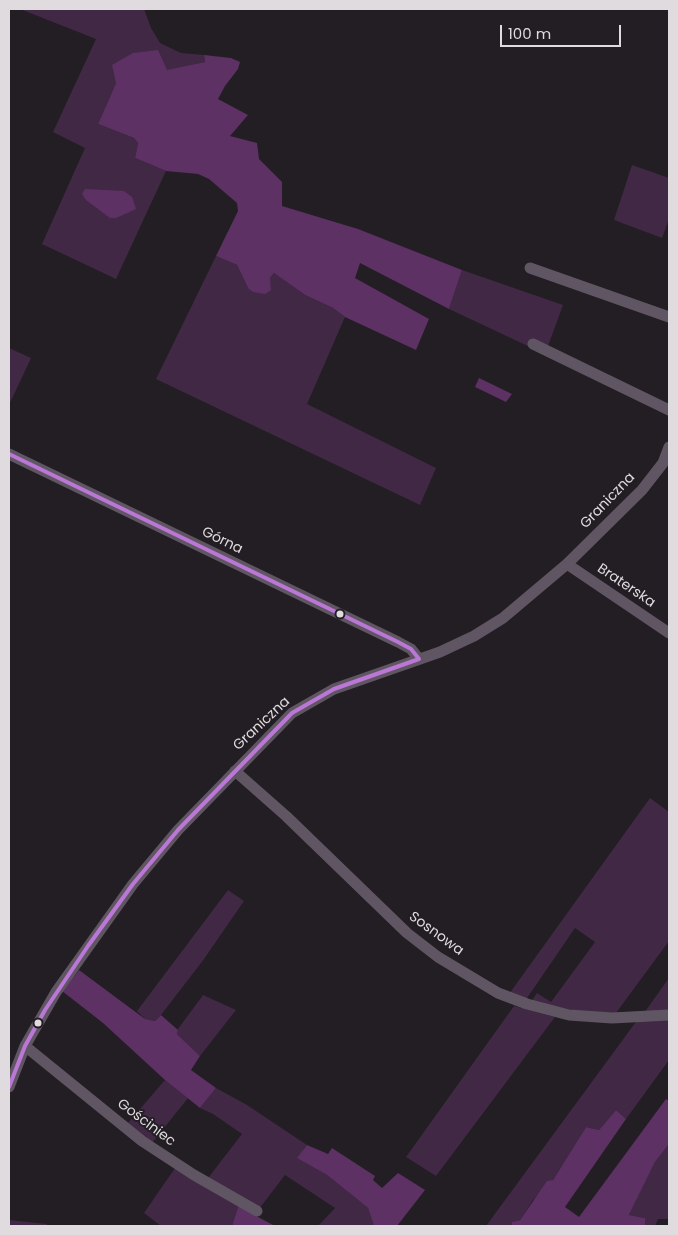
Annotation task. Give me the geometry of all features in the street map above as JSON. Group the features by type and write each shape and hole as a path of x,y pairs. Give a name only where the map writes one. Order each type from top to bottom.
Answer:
{"street":[{"path":"530,268 669,317"},
{"path":"533,344 669,410"},
{"name":"Graniczna","path":"9,1087 25,1046 56,992 134,884 178,830 292,713 334,689 419,659 474,636 503,618 567,564 642,490 666,461 669,447"},
{"name":"Górna","path":"9,454 398,642 411,649 419,659"},
{"name":"Braterska","path":"567,564 669,633"},
{"name":"Sosnowa","path":"235,771 286,816 406,934 438,957 498,993 527,1004 569,1015 612,1018 669,1016"},
{"name":"Gościniec","path":"25,1046 142,1142 194,1175 257,1211"}],"shaded area":[{"path":"20,9 144,9 151,28 160,43 181,53 204,55 205,62 116,83 98,124 134,138 138,143 135,158 166,171 116,279 42,244 85,148 53,132 96,39"},
{"path":"158,50 167,70 205,62 204,55 231,58 240,62 238,69 218,99 248,115 230,136 257,143 259,159 282,182 282,206 358,229 462,270 449,309 360,263 355,278 429,319 416,350 345,317 333,308 305,295 274,273 270,278 271,290 265,294 253,292 248,288 237,265 216,256 238,211 237,203 209,179 198,174 166,171 135,158 138,143 134,138 98,124 116,83 112,65 133,53"},
{"path":"632,165 669,178 669,219 662,238 614,220"},
{"path":"85,189 124,191 132,197 136,209 116,218 110,218 86,200 82,194"},
{"path":"216,256 237,265 248,288 270,278 274,273 305,295 333,308 345,317 307,404 436,468 420,505 156,379"},
{"path":"462,270 563,305 548,346 530,347 449,309"},
{"path":"9,348 31,358 9,405"},
{"path":"479,378 512,394 506,402 475,387"},
{"path":"650,798 669,812 669,941 616,1013 598,1015 531,1002 537,993 551,1002 595,942 575,928 525,1001 509,994"},
{"path":"228,890 244,901 204,959 161,1015 155,1021 145,1019 137,1011"},
{"path":"79,970 145,1019 155,1021 161,1015 178,1030 177,1034 200,1056 191,1070 216,1088 200,1108 165,1080 103,1023 62,991"},
{"path":"669,978 669,1012 644,1013"},
{"path":"203,995 236,1010 200,1056 177,1034 178,1029"},
{"path":"514,1006 555,1017 436,1176 406,1157"},
{"path":"638,1019 669,1019 669,1060 626,1119 616,1110 599,1130 586,1127 553,1180 533,1200 520,1220 512,1222 512,1226 486,1226"},
{"path":"165,1080 188,1098 152,1143 127,1124"},
{"path":"216,1088 247,1105 307,1145 298,1158 327,1175 368,1208 374,1226 318,1226 335,1208 285,1175 259,1209 208,1178 242,1134 213,1114 200,1108"},
{"path":"666,1099 669,1101 669,1144 655,1162 629,1215 645,1218 645,1226 512,1226 512,1222 520,1220 547,1181 553,1180 586,1127 599,1130 616,1110 626,1119 565,1207 579,1217"},
{"path":"669,1144 669,1219 658,1219 655,1226 645,1226 645,1218 629,1215 655,1162"},
{"path":"307,1145 328,1154 332,1148 375,1176 373,1180 382,1188 398,1173 425,1190 397,1226 374,1226 368,1208 327,1175 297,1158"},
{"path":"175,1168 239,1204 232,1226 161,1226 144,1213"},
{"path":"239,1204 258,1217 275,1226 232,1226"},
{"path":"9,1220 47,1224 46,1226 9,1226"}],"transit line":[{"path":"9,454 398,642 411,649 419,659"},
{"path":"9,1087 25,1046 45,1010 133,884 178,830 292,713 334,689 419,659"}]}
